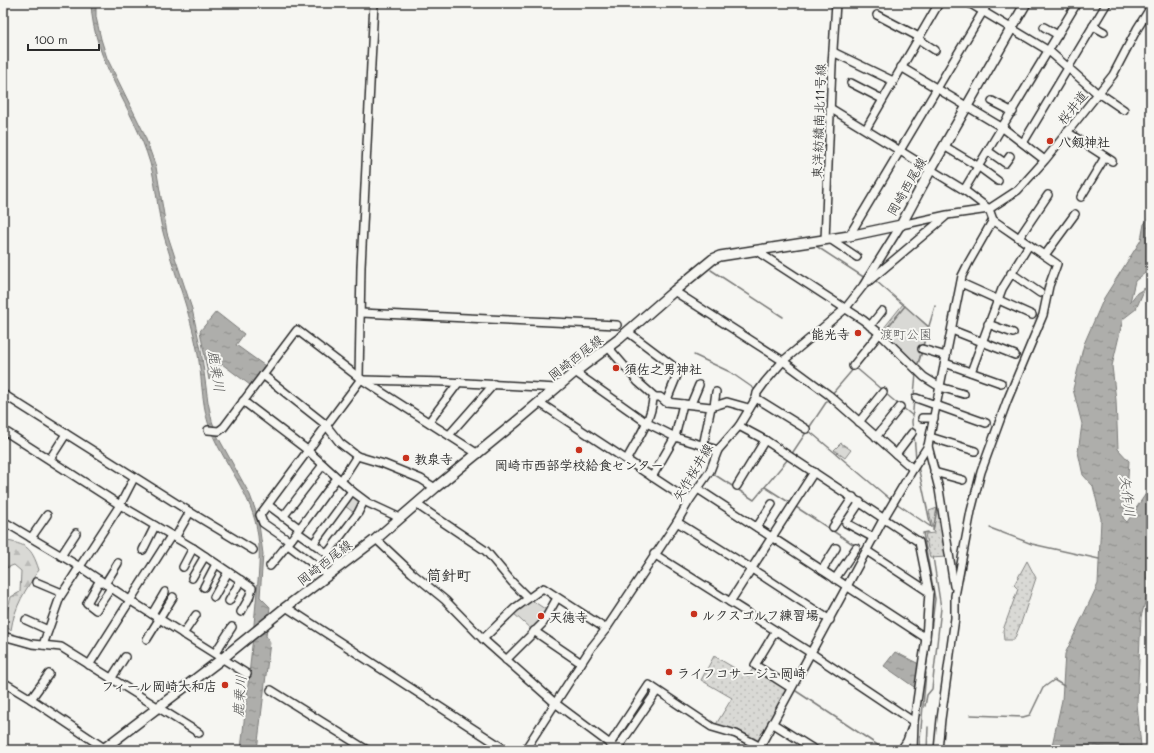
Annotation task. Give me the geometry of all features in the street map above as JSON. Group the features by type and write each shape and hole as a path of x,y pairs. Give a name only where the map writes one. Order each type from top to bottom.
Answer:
{"main road":[{"name":"岡崎西尾線","path":"104,749 158,708 219,656 271,621 286,607 376,538 540,403 575,372 628,332 674,290 713,259 720,256 754,250 849,236 901,226 931,168 1026,3"}],"street":[{"path":"328,575 263,523 260,514 308,452 361,379 361,267 368,66 374,3"},
{"name":"東洋紡績南北11号線","path":"828,239 830,108 836,3"},
{"path":"866,129 939,3"},
{"path":"969,3 1049,51 1098,94 1124,110"},
{"path":"849,236 988,3"},
{"path":"964,190 1013,112 1077,3"},
{"path":"1023,143 1106,3"},
{"name":"桜井道","path":"901,226 947,215 988,208 1018,190 1045,160 1113,75 1137,29 1151,7"},
{"path":"877,15 918,38 935,50"},
{"path":"1093,26 1104,32"},
{"path":"1044,27 1058,35"},
{"path":"833,52 893,81"},
{"path":"901,67 1003,128 1042,158"},
{"path":"851,83 882,99"},
{"path":"992,101 1013,112"},
{"path":"830,108 931,168 964,190 988,208 993,220 1057,264 1049,286 1043,315 1007,401 981,472 971,511 955,596"},
{"path":"1067,132 1112,161"},
{"path":"944,146 979,167 998,181"},
{"path":"988,152 1005,163 1010,156"},
{"path":"1081,197 1105,157"},
{"path":"1019,238 1048,195"},
{"path":"1044,255 1075,214"},
{"path":"863,286 947,215"},
{"path":"610,744 649,685 712,727 736,734 758,748 830,620 884,518 928,446 962,276 993,220"},
{"name":"矢作桜井線","path":"525,750 581,663 606,629 654,554 677,522 689,501 710,471 718,450 739,426 756,398 757,393 784,361 845,309 863,286 901,226"},
{"path":"828,239 857,257"},
{"path":"971,372 997,300 1029,244"},
{"path":"754,250 863,320 924,377 940,387 964,394"},
{"path":"1012,273 1040,293"},
{"path":"961,283 1032,315"},
{"path":"674,290 784,361 829,396 913,469"},
{"path":"870,326 882,311"},
{"path":"361,313 617,325"},
{"path":"988,324 1013,333"},
{"path":"208,430 219,431 297,330 361,379 478,454"},
{"path":"952,330 1014,355"},
{"path":"628,332 677,369 678,373 666,402"},
{"path":"854,366 879,334"},
{"path":"608,348 638,382 655,397 660,397 666,402 712,407 727,402 749,409"},
{"path":"922,349 971,372 1001,383"},
{"path":"575,372 647,423 675,437 718,450"},
{"path":"263,375 325,424 340,443 357,456 384,464 421,479 435,488"},
{"path":"361,379 459,382 557,388"},
{"path":"429,422 459,382"},
{"path":"449,436 494,384"},
{"path":"691,404 699,385"},
{"path":"703,446 716,392"},
{"path":"859,422 883,392"},
{"path":"3,394 134,478 253,550"},
{"path":"626,459 647,423 652,409 653,399 655,397"},
{"path":"756,398 806,429"},
{"path":"916,398 986,422"},
{"path":"243,401 308,452 364,501 396,516 398,519"},
{"path":"540,403 689,501"},
{"path":"652,477 675,437 682,404"},
{"path":"876,437 900,407"},
{"path":"922,418 934,418"},
{"path":"739,426 765,440 919,542 929,592 926,638 914,722 913,750"},
{"path":"3,430 120,505 193,548 252,588 249,598 241,612"},
{"path":"896,454 912,433"},
{"path":"50,459 66,434"},
{"path":"930,437 976,451"},
{"path":"737,486 765,440"},
{"path":"928,446 941,500 949,548 950,564 954,579 955,596 955,618 940,721 938,750"},
{"path":"270,566 357,456"},
{"path":"283,517 323,465"},
{"path":"730,602 814,472"},
{"path":"934,472 963,480"},
{"path":"43,645 62,593 120,505 134,478"},
{"path":"698,489 926,638"},
{"path":"313,544 352,491"},
{"path":"833,527 853,497"},
{"path":"327,554 358,513 364,501"},
{"path":"860,502 846,523 874,538"},
{"path":"416,504 486,551 512,582 528,598"},
{"path":"757,527 772,504"},
{"path":"268,505 313,544 342,564"},
{"path":"89,665 190,512"},
{"path":"31,538 47,515"},
{"path":"3,521 80,567 130,601 247,674"},
{"path":"677,522 830,620"},
{"path":"143,550 155,526"},
{"path":"61,556 76,533"},
{"path":"376,538 412,572 445,600 482,639 555,703 618,750 657,690"},
{"path":"183,567 193,548"},
{"path":"822,570 836,548"},
{"path":"835,579 856,548"},
{"path":"867,551 929,592"},
{"path":"654,554 775,632 811,653 914,722"},
{"path":"192,578 205,556"},
{"path":"105,584 118,562"},
{"path":"204,587 216,564"},
{"path":"214,597 228,572"},
{"path":"229,601 240,580"},
{"path":"36,582 62,593"},
{"path":"482,639 515,608 543,588 606,629"},
{"path":"152,614 165,592"},
{"path":"147,639 173,597"},
{"path":"506,660 543,623 557,598"},
{"path":"286,607 506,750"},
{"path":"184,634 196,615"},
{"path":"26,620 48,630"},
{"path":"219,656 232,627"},
{"path":"534,631 581,663"},
{"path":"775,632 755,665 791,688"},
{"path":"3,636 32,644 61,647 199,733"},
{"path":"111,679 125,657"},
{"path":"32,699 50,674"},
{"path":"3,682 32,699 104,749"},
{"path":"271,690 368,750"},
{"path":"901,750 907,741 914,722"},
{"path":"772,723 815,750"}],"green space":[{"name":"渡町公園","path":"903,304 928,327 916,370 879,334"},
{"path":"841,443 851,450 845,458 834,450"},
{"path":"353,496 361,503 353,512 345,506"},
{"path":"940,507 947,557 930,558 925,534 934,533 929,511"},
{"path":"3,540 18,543 27,548 33,556 39,570 21,598 11,630 7,628 6,615 11,597 20,592 21,571 14,565 6,568 3,575"},
{"path":"1027,561 1036,578 1014,640 1004,640 1003,630 1018,589 1014,585"},
{"path":"530,599 548,611 533,631 513,613"},
{"path":"714,656 748,676 754,667 788,689 758,743 715,726 732,698 701,680"}],"water":[{"path":"91,3 96,3 96,17 107,58 143,131 156,167 167,233 192,309 201,350 212,421 218,437 250,495 258,517 263,554 260,597 270,607 266,636 270,642 257,750 241,750 259,569 259,544 255,521 244,493 215,440 206,417 194,335 162,227 150,163 143,143 106,65 93,25"},
{"path":"1151,216 1151,275 1148,280 1150,269 1135,281 1130,302 1137,293 1145,288 1136,309 1123,319 1112,366 1116,400 1118,449 1129,461 1127,494 1131,504 1123,518 1127,522 1151,486 1151,581 1141,617 1137,703 1141,747 1140,750 1104,750 1104,747 1102,750 1051,750 1062,700 1065,654 1098,584 1101,519 1093,486 1083,475 1078,452 1082,424 1073,389 1084,344 1104,298 1141,240 1144,224"},
{"path":"216,312 244,334 236,345 268,368 254,388 222,364 209,380 200,331"},
{"path":"895,652 919,664 917,689 884,666"}],"waterway":[{"path":"816,246 865,278"},
{"path":"711,270 783,317"},
{"path":"876,281 929,327"},
{"path":"882,334 905,306"},
{"path":"923,346 935,306"},
{"path":"917,367 922,352"},
{"path":"694,355 730,372 756,390"},
{"path":"831,395 855,367 882,390"},
{"path":"914,395 916,373"},
{"path":"885,393 899,405"},
{"path":"809,428 829,398"},
{"path":"913,431 912,422 914,399"},
{"path":"902,407 913,416"},
{"path":"808,430 891,500"},
{"path":"791,455 807,431"},
{"path":"914,435 916,459"},
{"path":"712,473 754,500 788,459"},
{"path":"918,466 931,527"},
{"path":"765,487 790,503"},
{"path":"896,503 931,527"},
{"path":"796,507 856,546"},
{"path":"933,531 937,509"},
{"path":"990,528 1032,544 1099,559"},
{"path":"926,669 935,599 923,533 928,532"},
{"path":"925,706 927,695 932,689 941,608 933,557"},
{"path":"919,750 926,673"},
{"path":"971,715 1023,717 1030,715 1043,688 1054,680 1064,686"},
{"path":"796,691 885,750"},
{"path":"927,750 928,727"}],"place":[{"name":"八剱神社","path":"1050,141"},
{"name":"能光寺","path":"858,333"},
{"name":"須佐之男神社","path":"616,368"},
{"name":"岡崎市西部学校給食センター","path":"579,450"},
{"name":"教泉寺","path":"406,458"},
{"name":"ルクスゴルフ練習場","path":"694,614"},
{"name":"天徳寺","path":"541,616"},
{"name":"ライフコサージュ岡崎","path":"669,672"},
{"name":"フィール岡崎大和店","path":"225,685"}],"district":[{"name":"筒針町","path":"449,575"}],"water label":[{"name":"鹿乗川","path":"217,371"},
{"name":"矢作川","path":"1128,496"},
{"name":"鹿乗川","path":"239,696"}]}
